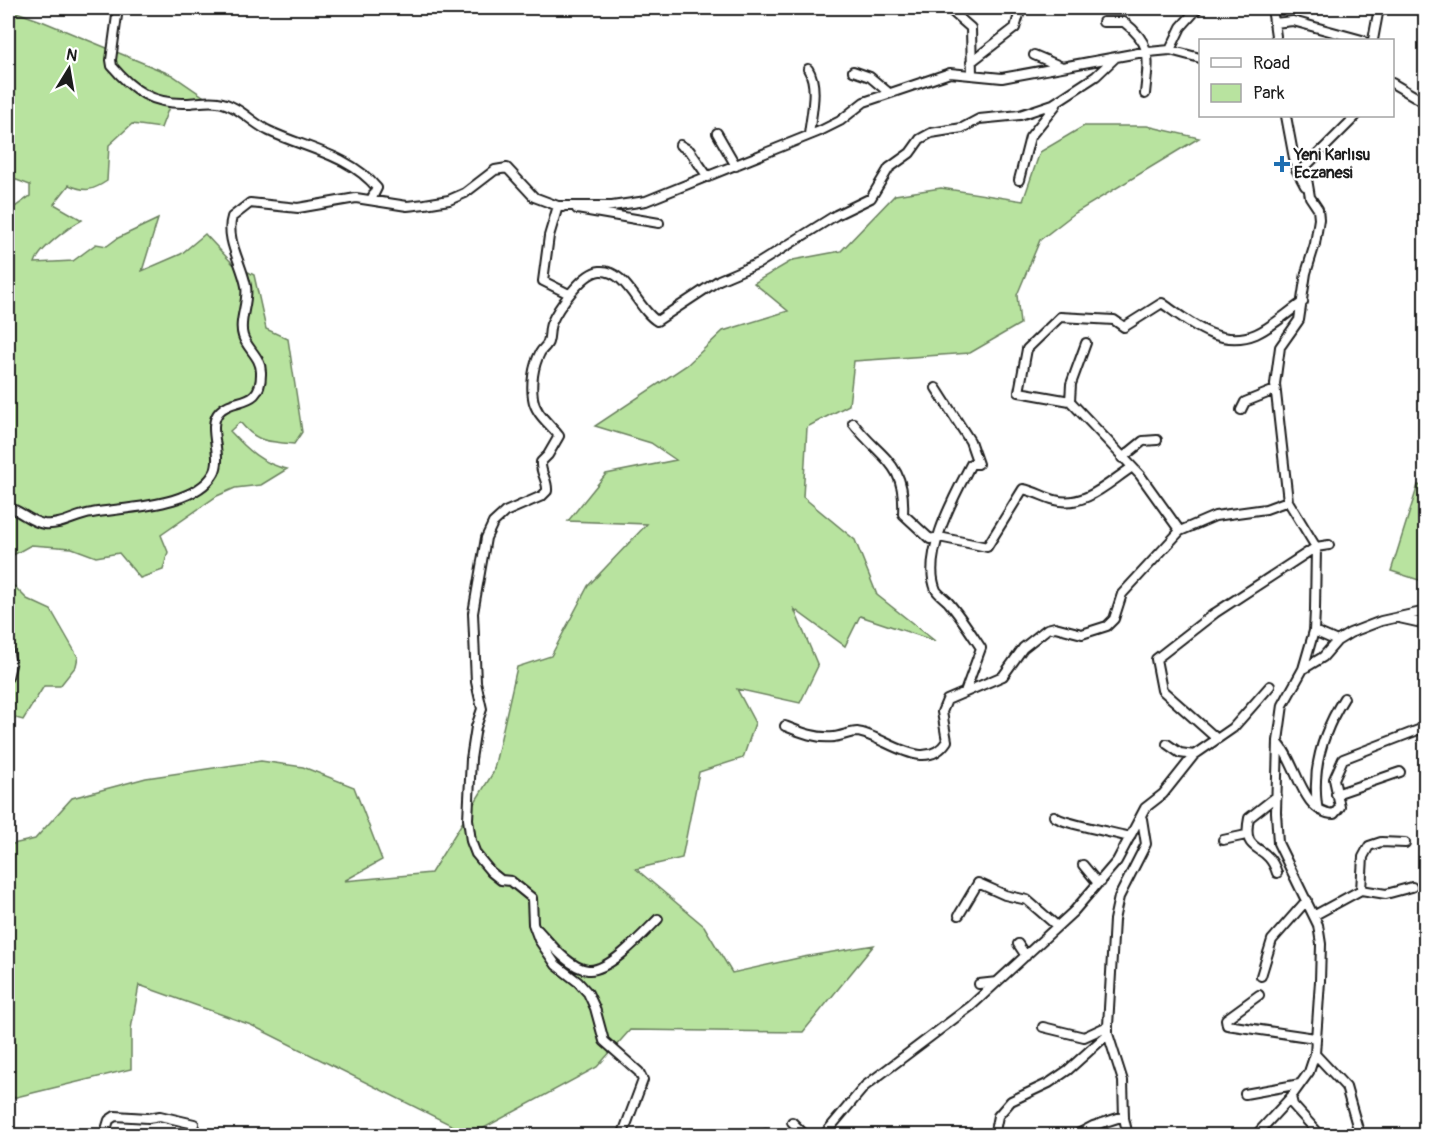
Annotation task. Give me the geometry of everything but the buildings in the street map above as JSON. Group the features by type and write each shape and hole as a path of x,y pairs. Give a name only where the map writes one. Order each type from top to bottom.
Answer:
{"street":[{"path":"118,8 112,66 144,95 155,101 173,104 218,102 229,105 268,131 351,164 377,188 371,200"},
{"path":"948,8 971,28 972,75"},
{"path":"971,62 1015,28 1021,8"},
{"path":"1170,50 1181,27 1198,8"},
{"path":"1272,8 1276,36"},
{"path":"1373,39 1379,8"},
{"path":"1274,23 1293,21 1358,39"},
{"path":"1103,22 1124,22 1144,42 1149,52 1145,94"},
{"path":"558,206 612,206 646,201 736,166 840,121 864,102 950,73 1002,78 1116,57 1170,50 1199,58"},
{"path":"1034,55 1061,67"},
{"path":"622,1136 643,1080 639,1072 604,1041 595,1008 588,993 556,965 533,924 532,898 511,881 501,880 476,854 471,841 468,819 471,759 476,727 482,709 476,682 473,613 486,538 493,523 504,512 548,491 548,483 540,469 541,462 559,436 540,416 533,401 532,378 539,354 548,342 551,325 569,294 590,275 600,271 613,274 657,321 719,280 759,263 836,214 871,198 889,168 910,153 920,139 931,133 962,128 979,119 1037,110 1096,76 1116,57"},
{"path":"807,69 812,75 813,100 809,135"},
{"path":"853,71 870,77 889,93"},
{"path":"1394,84 1425,103"},
{"path":"1019,180 1030,137 1061,98"},
{"path":"1255,1136 1291,1097 1309,1072 1315,1054 1321,952 1315,915 1278,843 1278,743 1283,705 1303,669 1314,631 1316,547 1288,501 1275,390 1280,347 1299,320 1306,273 1315,244 1319,219 1318,209 1296,169 1287,117"},
{"path":"1310,197 1305,167 1355,117"},
{"path":"717,133 736,166"},
{"path":"680,145 690,151 708,177"},
{"path":"8,507 35,522 60,524 90,513 141,507 171,499 203,486 217,467 215,422 217,415 220,410 245,402 254,395 261,375 258,359 243,338 247,296 242,263 230,237 232,217 250,203 298,208 315,207 335,200 371,200 407,206 449,200 465,193 495,170 507,168 534,197 558,206 659,223"},
{"path":"558,206 549,236 543,281 569,294"},
{"path":"1180,531 1140,475 1122,459 1070,401 1019,392 1027,349 1060,317 1114,320 1124,327 1162,303 1202,332 1226,337 1255,334 1303,302"},
{"path":"1425,325 1425,337"},
{"path":"1070,401 1071,384 1086,343"},
{"path":"936,388 970,441 978,464 971,464 951,503 932,566 937,591 948,601 981,648 964,692"},
{"path":"1241,410 1245,402 1275,390"},
{"path":"853,423 864,438 889,460 904,491 903,514 930,539 939,537 987,547 1023,489 1055,500 1073,502 1085,499 1131,468"},
{"path":"1122,459 1143,441 1156,440"},
{"path":"785,726 815,735 833,737 861,733 902,752 937,751 947,741 942,707 947,700 1004,676 1023,648 1047,629 1055,627 1082,634 1107,626 1114,619 1122,594 1180,531 1215,516 1266,509 1288,501"},
{"path":"1216,738 1161,690 1156,659 1215,613 1316,547 1329,545"},
{"path":"1303,669 1323,657 1337,641 1365,627 1425,611"},
{"path":"1398,617 1425,624"},
{"path":"1314,631 1337,641"},
{"path":"8,646 10,665 8,677"},
{"path":"819,1136 865,1086 971,1006 1057,926 1101,882 1142,819 1145,808 1163,794 1194,755 1233,728 1270,686"},
{"path":"1317,805 1314,786 1317,766 1332,721 1344,698"},
{"path":"1278,743 1291,761 1304,794 1328,814 1336,813 1340,807 1334,776 1345,757 1425,727"},
{"path":"1167,744 1180,753 1194,755"},
{"path":"1336,794 1400,772"},
{"path":"1277,796 1249,818 1245,835 1249,843 1273,860 1277,873"},
{"path":"1054,816 1066,823 1092,826 1130,837"},
{"path":"1128,1136 1124,1116 1123,1081 1108,1030 1114,920 1119,897 1146,844 1142,819"},
{"path":"1223,840 1245,835"},
{"path":"1361,890 1363,857 1369,846 1381,842 1405,843"},
{"path":"1083,865 1097,882 1101,882"},
{"path":"959,915 978,883 1005,895 1027,900 1057,926"},
{"path":"1315,915 1361,890 1386,894 1412,887"},
{"path":"1262,976 1272,940 1306,900"},
{"path":"533,924 572,963 588,970 601,968 615,958 658,919"},
{"path":"1017,944 1026,956"},
{"path":"979,984 998,981"},
{"path":"1259,995 1226,1019 1227,1025 1315,1038"},
{"path":"1043,1027 1084,1037 1108,1030"},
{"path":"994,1136 998,1116 1011,1101 1049,1083 1068,1070 1108,1030"},
{"path":"1315,1054 1346,1087 1360,1136"},
{"path":"1245,1094 1300,1084"},
{"path":"1291,1097 1293,1105 1321,1136"},
{"path":"104,1136 109,1120 115,1116 148,1118 160,1116 194,1124"},
{"path":"1074,1136 1093,1126 1124,1116"},
{"path":"792,1122 807,1136"}],"green space":[{"path":"8,9 172,75 210,101 177,103 169,107 161,128 132,124 109,145 107,181 88,189 69,185 54,204 82,220 48,245 35,263 73,261 96,244 107,246 118,238 158,219 142,271 181,254 205,234 233,264 254,275 266,329 288,339 302,432 294,444 270,442 258,438 240,422 230,431 262,460 287,469 261,485 235,488 217,496 161,535 168,552 163,570 140,578 119,553 96,557 72,548 31,545 8,558 8,212 30,196 30,185 14,179 8,180"},
{"path":"1084,126 1147,126 1199,138 1075,213 1040,240 1017,295 1020,324 970,353 854,361 849,405 807,427 803,497 855,540 877,595 935,641 860,616 845,646 794,609 818,666 800,703 737,689 755,723 743,758 699,772 682,858 636,869 704,926 732,973 803,957 874,945 803,1032 630,1030 597,1067 471,1135 251,1025 139,985 131,1029 131,1069 8,1099 8,845 35,839 72,798 146,778 261,761 303,767 354,787 382,860 344,881 431,873 493,773 517,667 551,656 588,586 647,524 568,521 606,474 676,460 651,443 595,426 687,365 723,331 788,311 754,283 793,260 841,251 895,195 941,188 1023,201 1040,152"},
{"path":"1418,485 1425,487 1425,582 1391,571"},
{"path":"8,580 27,599 51,610 78,657 76,666 60,686 44,686 23,720 8,716"}],"place":[{"name":"Yeni Karlısu Eczanesi","path":"1282,164"}]}
